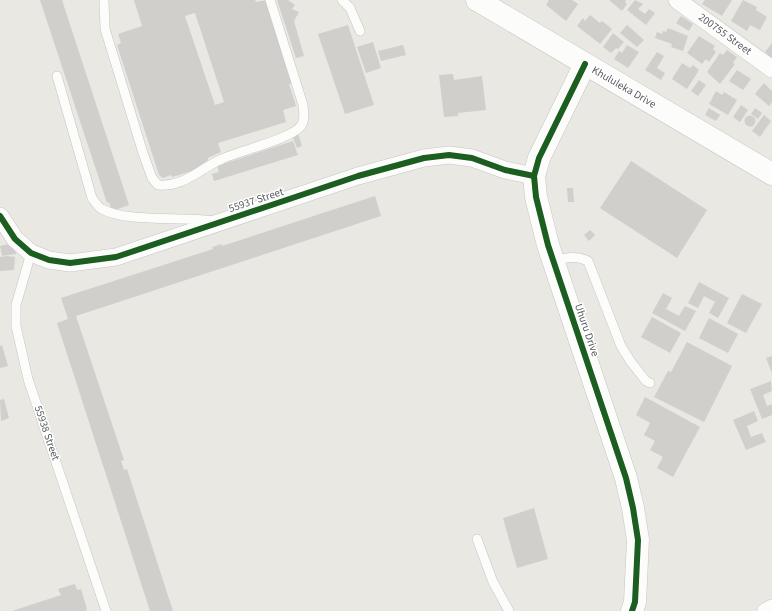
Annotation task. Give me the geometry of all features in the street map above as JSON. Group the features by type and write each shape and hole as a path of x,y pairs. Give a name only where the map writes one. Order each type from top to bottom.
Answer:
{"street":[{"name":"Khululeka Drive","path":"477,0 772,174"},
{"name":"200755 Street","path":"677,0 772,69"},
{"name":"Uhuru Drive","path":"585,64 544,145 534,176 536,197 553,261 618,453 633,508 638,540 634,602 632,611"},
{"name":"55937 Street","path":"0,216 15,239 31,253 49,260 70,263 116,257 358,176 424,158 449,155 472,158 505,170 534,176"},
{"path":"766,611 772,608"}],"lane":[{"path":"104,0 105,29 143,153 152,178 158,185 170,186 188,179 222,159 291,134 301,126 304,119 303,106 270,0"},
{"path":"342,0 350,8 360,31"},
{"path":"57,76 92,198 101,208 113,214 128,216 200,219 219,222"},
{"name":"55938 Street","path":"31,253 16,305 16,326 28,379 106,611"},
{"path":"553,261 572,257 580,257 588,261 621,346 631,362 650,383"},
{"path":"477,539 493,582 509,611"}],"building":[{"path":"40,0 62,0 129,205 112,211 109,202 107,203"},
{"path":"134,0 255,0 256,2 267,0 294,83 289,84 296,106 283,110 286,122 218,143 221,152 208,158 208,160 195,170 172,177 171,175 163,178 159,175 117,45 121,43 118,34 142,26","holes":["195,13 224,102 215,105 185,16"]},
{"path":"277,0 288,0 295,5 292,9 299,12 294,21 304,56 296,58"},
{"path":"549,0 572,0 578,4 566,21 546,5"},
{"path":"609,0 626,0 625,2 627,4 622,11"},
{"path":"635,0 643,4 638,9 645,14 649,9 655,13 646,25 627,10"},
{"path":"705,0 732,0 722,16 702,4"},
{"path":"743,0 757,7 756,10 767,17 760,30 750,25 747,31 731,21"},
{"path":"590,15 600,23 602,21 612,29 600,44 577,26 583,18 585,21"},
{"path":"681,16 693,24 689,31 676,23"},
{"path":"348,25 374,105 345,114 318,34"},
{"path":"627,25 644,40 637,47 620,33"},
{"path":"668,28 688,36 683,51 671,47 672,44 655,38 657,32 662,34 663,31 666,32"},
{"path":"613,33 624,42 618,49 616,48 611,53 603,47"},
{"path":"699,36 715,46 713,49 716,52 709,62 706,59 702,64 687,53"},
{"path":"373,42 381,68 366,73 357,47"},
{"path":"772,43 772,58 765,52"},
{"path":"403,45 406,55 381,61 378,51"},
{"path":"627,45 639,52 628,68 614,59 619,51 622,53"},
{"path":"727,50 737,57 733,63 735,64 720,84 707,72 720,53 723,55"},
{"path":"657,52 664,56 657,68 665,73 661,80 645,70"},
{"path":"682,63 690,68 693,65 699,70 687,89 672,79"},
{"path":"737,70 751,79 743,90 729,81"},
{"path":"453,74 454,80 482,76 486,110 458,113 458,116 444,117 439,75"},
{"path":"699,80 706,85 698,96 691,91"},
{"path":"764,83 772,91 772,102 769,106 755,94"},
{"path":"716,91 722,95 724,92 737,100 728,115 709,104"},
{"path":"741,105 748,110 740,122 733,117"},
{"path":"709,108 720,115 716,121 705,115"},
{"path":"755,108 762,113 758,119 751,114"},
{"path":"764,115 771,121 760,137 752,131"},
{"path":"748,116 752,116 754,117 754,125 748,126 745,123 745,119"},
{"path":"298,133 302,146 297,148 292,135"},
{"path":"293,141 298,155 214,181 212,174 219,172 217,166"},
{"path":"631,161 707,210 677,258 600,208"},
{"path":"567,188 573,188 574,202 568,202"},
{"path":"375,196 381,216 76,316 124,460 121,461 124,470 127,469 173,611 150,611 57,323 68,319 61,298 213,249 212,247 222,244 222,246"},
{"path":"590,230 595,235 589,241 584,235"},
{"path":"10,244 15,249 16,254 2,256 0,246"},
{"path":"0,257 15,257 14,270 0,271"},
{"path":"699,282 729,298 718,318 709,313 715,302 704,296 698,308 688,303"},
{"path":"663,293 672,298 666,309 679,316 685,306 696,311 685,331 652,313"},
{"path":"742,294 762,304 746,333 727,323"},
{"path":"652,317 681,333 670,353 641,337"},
{"path":"709,318 738,334 728,353 699,338"},
{"path":"687,342 732,366 704,422 654,397 668,371 671,372"},
{"path":"2,345 8,366 0,368 0,346"},
{"path":"772,356 772,373 766,358"},
{"path":"771,381 772,391 763,395 767,406 772,404 772,415 762,419 750,389"},
{"path":"645,397 700,427 673,477 657,468 663,457 650,450 655,441 644,435 650,423 636,415"},
{"path":"4,399 9,418 1,421 0,400"},
{"path":"754,411 758,421 747,426 751,437 762,433 766,442 746,450 733,420"},
{"path":"534,508 548,559 517,568 503,518"},
{"path":"75,584 77,590 81,589 87,609 86,611 12,611 61,595 58,589"}],"cycle path":[{"path":"585,64 539,158 534,176 536,197 548,245 626,478 633,508 638,540 635,602 632,611"},
{"path":"0,216 15,239 31,253 49,260 70,263 116,257 358,176 424,158 449,155 472,158 505,170 534,176"}]}
